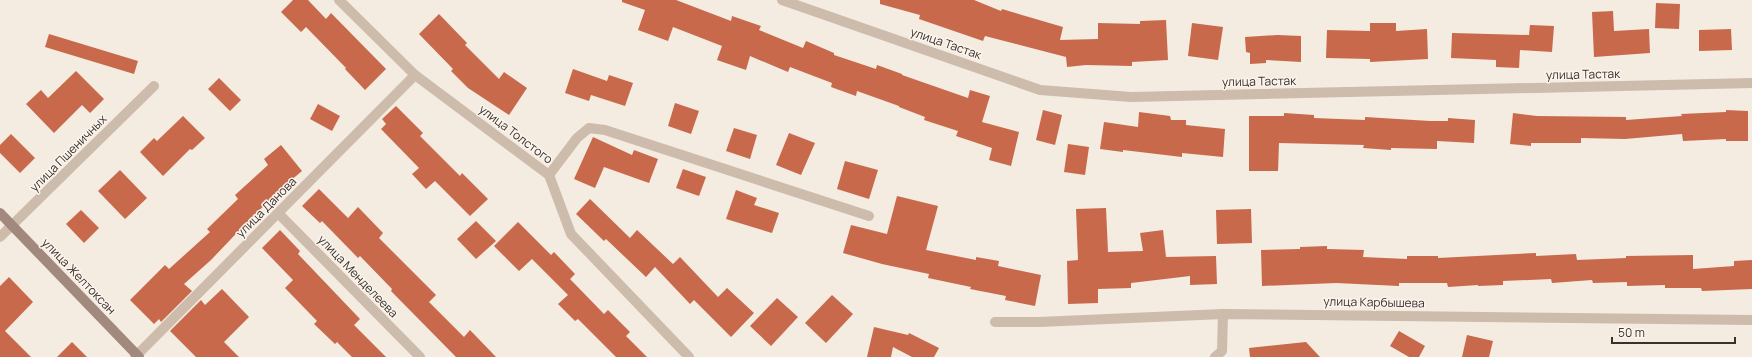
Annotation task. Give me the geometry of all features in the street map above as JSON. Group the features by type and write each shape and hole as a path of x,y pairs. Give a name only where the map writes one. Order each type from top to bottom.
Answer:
{"main road":[{"name":"улица Желтоксан","path":"0,214 137,356"}],"street":[{"path":"339,0 415,75"},
{"name":"улица Тастак","path":"782,0 1040,90 1131,97 1752,83"},
{"name":"улица Толстого","path":"415,75 548,174 571,234 689,357"},
{"name":"улица Данова","path":"137,356 415,75"},
{"name":"улица Пшеничных","path":"0,237 154,86"},
{"path":"548,174 576,138 589,128 605,130 869,216"},
{"name":"улица Менделеева","path":"278,213 420,357"},
{"path":"1221,355 1223,314"},
{"name":"улица Карбышева","path":"995,322 1039,322 1223,314 1752,320"}],"building":[{"path":"293,0 308,0 326,19 331,13 386,69 365,90 306,27 301,32 281,12"},
{"path":"622,0 676,0 731,21 732,16 761,26 759,30 803,48 806,41 834,53 834,55 876,69 877,65 968,98 970,90 990,96 982,122 1019,132 1011,166 989,160 992,148 956,136 958,131 924,120 925,117 899,106 857,91 856,96 831,87 832,83 790,67 788,72 750,56 746,70 717,60 722,46 673,27 668,41 638,30 645,10 622,2"},
{"path":"880,0 974,0 1001,11 1002,9 1063,27 1060,40 1098,39 1098,23 1140,24 1140,21 1166,20 1168,60 1132,62 1132,66 1086,65 1067,67 1066,57 985,36 983,41 919,19 920,15 880,4"},
{"path":"1656,3 1680,4 1679,29 1655,28"},
{"path":"1613,11 1614,31 1649,29 1650,53 1594,57 1592,12"},
{"path":"439,14 467,43 465,45 499,79 504,72 527,88 509,115 468,88 451,71 453,69 419,34"},
{"path":"1192,23 1223,27 1218,60 1188,56"},
{"path":"1370,23 1396,23 1396,31 1427,29 1428,59 1370,62 1370,59 1326,58 1327,30 1370,31"},
{"path":"1530,25 1554,26 1552,52 1520,50 1519,68 1496,67 1496,60 1451,58 1452,33 1529,35"},
{"path":"1731,29 1732,50 1699,51 1699,30"},
{"path":"49,34 138,61 134,74 45,47"},
{"path":"1278,35 1301,36 1301,62 1266,60 1266,63 1250,64 1250,53 1246,52 1245,37"},
{"path":"573,69 607,81 609,75 633,83 625,106 591,95 589,101 565,93"},
{"path":"76,71 104,99 90,113 82,105 54,133 26,104 41,90 48,98"},
{"path":"219,78 241,100 230,111 208,89"},
{"path":"675,103 699,111 691,134 668,126"},
{"path":"318,104 340,116 332,131 310,119"},
{"path":"396,106 423,133 420,136 460,176 462,173 488,199 470,216 435,181 426,189 412,174 419,168 381,129 386,124 382,119"},
{"path":"1043,110 1062,115 1055,145 1036,140"},
{"path":"1726,110 1748,111 1748,141 1726,141 1726,139 1683,141 1682,134 1625,139 1581,138 1581,143 1531,143 1531,146 1510,144 1513,113 1537,116 1626,117 1626,120 1682,116 1681,114 1726,112"},
{"path":"1139,112 1170,116 1171,120 1186,120 1186,125 1225,129 1223,157 1182,153 1182,157 1123,150 1123,152 1100,149 1104,122 1138,127"},
{"path":"1284,113 1314,115 1314,118 1365,120 1365,117 1430,121 1448,121 1448,118 1475,120 1474,143 1437,141 1437,149 1391,148 1391,150 1363,148 1364,145 1279,143 1278,171 1249,171 1249,116 1284,116"},
{"path":"183,116 205,138 192,150 190,149 163,176 140,152 154,138 157,141"},
{"path":"734,128 757,135 750,159 726,151"},
{"path":"789,133 815,143 801,175 776,165"},
{"path":"11,134 35,158 20,173 0,153 0,145"},
{"path":"593,137 632,155 634,150 658,159 649,183 604,167 595,188 574,179"},
{"path":"1068,144 1089,147 1085,175 1064,172"},
{"path":"281,145 302,171 271,197 272,198 211,260 184,284 192,291 161,322 159,319 154,324 130,300 165,265 169,269 210,232 207,229 238,199 235,195 268,165 264,159"},
{"path":"845,161 878,170 869,199 837,189"},
{"path":"683,169 706,177 699,196 676,188"},
{"path":"120,170 147,198 125,219 98,191"},
{"path":"319,189 348,218 358,207 383,233 379,238 436,295 429,302 464,337 470,330 496,357 456,357 391,291 392,289 360,256 358,258 322,221 320,223 302,206"},
{"path":"736,190 757,198 754,205 779,213 772,233 726,219"},
{"path":"897,196 938,206 926,250 976,260 976,257 999,261 998,266 1041,275 1035,306 1005,300 1006,296 970,289 971,287 928,278 929,274 882,264 843,253 851,225 887,234"},
{"path":"590,199 630,238 637,230 673,264 680,257 718,297 727,288 754,313 731,337 694,300 690,304 655,267 646,277 606,239 604,241 576,214"},
{"path":"1106,208 1108,252 1143,251 1140,233 1163,230 1166,257 1216,256 1217,284 1190,285 1190,276 1131,283 1131,288 1098,289 1098,303 1068,304 1067,261 1078,260 1076,209"},
{"path":"1251,209 1252,243 1217,244 1216,210"},
{"path":"81,210 99,228 84,243 66,224"},
{"path":"476,221 496,241 476,259 457,239"},
{"path":"518,222 551,255 554,252 575,274 570,279 604,314 608,310 630,332 626,336 647,357 616,357 578,319 575,321 558,304 568,295 532,259 519,271 494,246"},
{"path":"280,230 300,251 298,254 360,319 354,325 386,357 352,357 337,342 335,344 314,324 317,321 285,288 293,280 262,248"},
{"path":"1327,246 1327,249 1364,250 1363,257 1407,259 1407,256 1438,256 1438,258 1536,253 1536,256 1576,254 1577,260 1626,258 1626,256 1693,255 1693,269 1734,266 1734,261 1752,260 1752,289 1702,291 1701,288 1665,288 1665,285 1627,286 1627,282 1593,283 1592,280 1552,283 1551,279 1503,281 1503,285 1448,287 1447,283 1399,283 1399,286 1336,283 1262,286 1261,250 1300,249 1300,247"},
{"path":"9,277 33,302 5,331 31,357 0,357 0,286"},
{"path":"222,289 249,317 224,342 239,357 196,357 170,331 201,300 205,305"},
{"path":"832,295 853,314 826,343 805,323"},
{"path":"777,298 798,317 771,346 750,326"},
{"path":"874,327 908,335 909,333 939,348 934,357 912,357 893,347 891,357 867,357"},
{"path":"1399,331 1425,346 1419,357 1409,357 1390,346"},
{"path":"1467,335 1493,341 1489,357 1462,357"},
{"path":"72,342 87,357 57,357"},
{"path":"1306,342 1320,357 1250,357 1249,348"}]}
